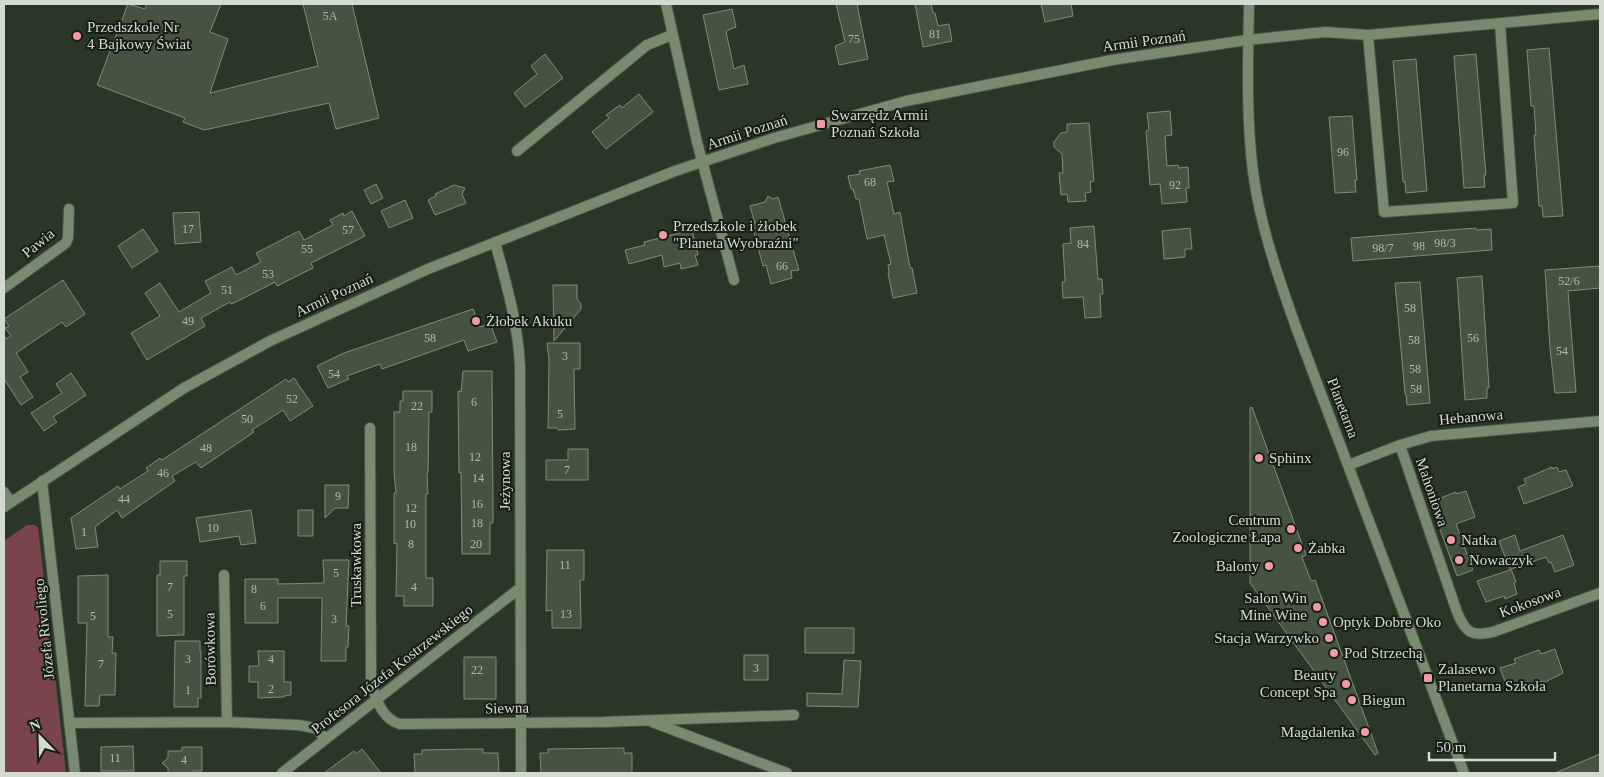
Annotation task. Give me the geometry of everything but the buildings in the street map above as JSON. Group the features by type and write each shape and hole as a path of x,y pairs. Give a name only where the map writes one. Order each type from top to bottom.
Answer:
{"street":[{"path":"666,4 702,162"},
{"name":"Planetarna","path":"1249,4 1249,130 1253,172 1261,215 1290,311 1349,465 1394,592 1464,773"},
{"name":"Armii Poznań","path":"7,505 184,388 225,364 323,316 428,269 636,186 702,162 821,124 931,95 1112,60 1248,40 1325,32 1368,35 1600,14"},
{"path":"1368,35 1384,212 1513,203 1500,24"},
{"path":"517,151 647,45 672,35"},
{"name":"Armii Poznań","path":"702,162 734,280"},
{"name":"Pawia","path":"4,288 66,243 69,209"},
{"name":"Jeżynowa","path":"495,242 519,343 521,378 521,773"},
{"name":"Hebanowa","path":"1349,465 1418,438 1443,434 1600,421"},
{"name":"Truskawkowa","path":"370,428 372,678 376,701"},
{"name":"Mahoniowa","path":"1400,445 1457,612 1462,624 1469,632"},
{"name":"Józefa Rivoliego","path":"42,481 75,773"},
{"path":"4,492 7,505"},
{"name":"Borówkowa","path":"224,575 227,722"},
{"name":"Profesora Józefa Kostrzewskiego","path":"282,773 520,588"},
{"name":"Kokosowa","path":"1469,632 1481,634 1493,632 1600,593"},
{"name":"Siewna","path":"376,701 388,718 400,724 648,720 794,714"},
{"name":"Siewna","path":"648,720 786,773"},
{"path":"69,723 227,722 309,726 315,728 326,739"}],"shaded area":[{"path":"27,525 38,527 66,773 4,773 4,541"}],"place":[{"name":"Przedszkole Nr 4 Bajkowy Świat","path":"77,36"},
{"name":"Swarzędz Armii Poznań Szkoła","path":"821,124"},
{"name":"Przedszkole i żłobek \"Planeta Wyobraźni\"","path":"663,235"},
{"name":"Żłobek Akuku","path":"476,321"},
{"name":"Sphinx","path":"1259,458"},
{"name":"Centrum Zoologiczne Łapa","path":"1291,529"},
{"name":"Natka","path":"1451,540"},
{"name":"Żabka","path":"1298,548"},
{"name":"Nowaczyk","path":"1459,560"},
{"name":"Balony","path":"1269,566"},
{"name":"Salon Win Mine Wine","path":"1317,607"},
{"name":"Optyk Dobre Oko","path":"1323,622"},
{"name":"Stacja Warzywko","path":"1329,638"},
{"name":"Pod Strzechą","path":"1334,653"},
{"name":"Zalasewo Planetarna Szkoła","path":"1428,678"},
{"name":"Beauty Concept Spa","path":"1346,684"},
{"name":"Biegun","path":"1352,700"},
{"name":"Magdalenka","path":"1365,732"}]}
